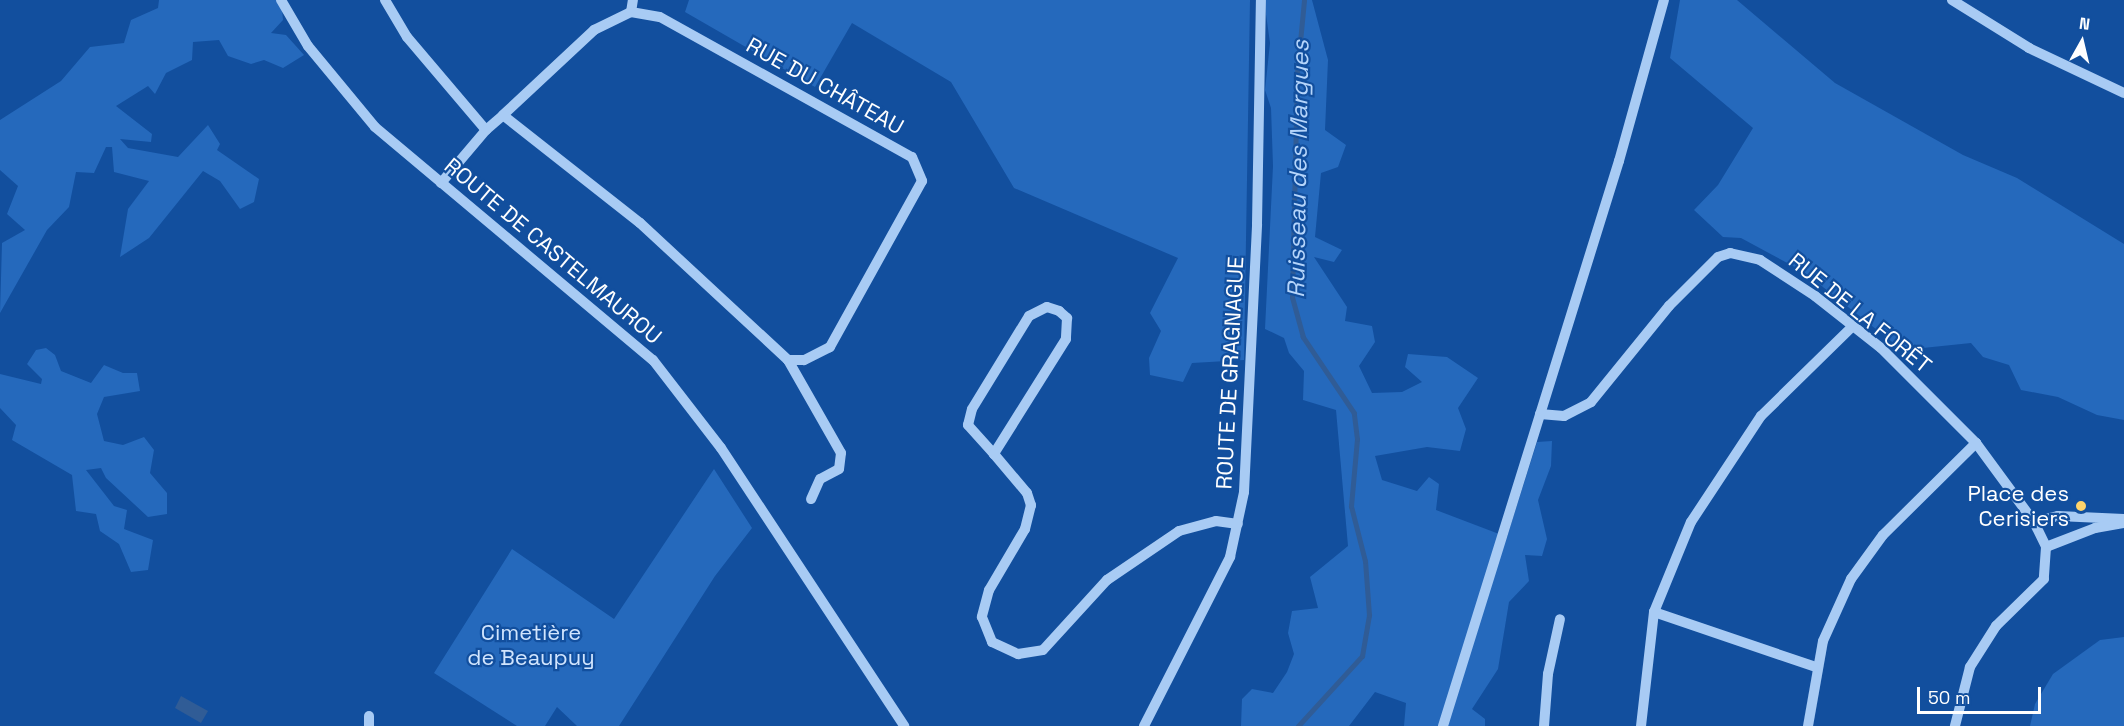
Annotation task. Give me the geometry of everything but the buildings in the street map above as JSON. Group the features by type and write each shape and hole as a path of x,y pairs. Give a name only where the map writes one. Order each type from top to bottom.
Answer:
{"street":[{"name":"ROUTE DE CASTELMAUROU","path":"281,0 308,46 356,105 441,183 548,267 653,360 721,448 904,726"},
{"path":"385,0 407,38 486,130"},
{"path":"441,183 486,130 594,30 631,12 633,0"},
{"name":"ROUTE DE GRAGNAGUE","path":"1144,726 1208,608 1230,557 1238,524 1248,432 1261,0"},
{"path":"1443,726 1540,414 1664,0"},
{"path":"1952,0 2030,48 2124,93"},
{"name":"RUE DU CHÂTEAU","path":"631,12 660,17 912,157 919,169 918,195 830,347 804,360 788,360"},
{"path":"503,115 640,223 788,360 841,453 839,469 820,479 811,499"},
{"name":"RUE DE LA FORÊT","path":"1540,414 1564,416 1591,402 1669,306 1708,265 1730,253 1770,266 1852,326 1927,391 1976,443 2034,522 2046,547 2044,579 1984,643 1963,686 1955,726"},
{"path":"994,454 1066,339 1067,318 1059,311 1047,307 1029,316 972,409 968,425 1027,493 1031,505 1025,529 989,590 982,617 992,642 1018,654 1043,650 1107,580 1179,531 1216,521 1238,524"},
{"path":"1641,726 1654,612 1691,522 1731,456 1761,416 1852,326"},
{"path":"1808,726 1816,667 1833,615 1862,562 1976,443"},
{"path":"2034,522 2058,516 2124,521"},
{"path":"2046,547 2096,528 2124,521"},
{"path":"1654,612 1816,667"},
{"path":"1544,726 1548,674 1560,619"}],"green space":[{"path":"159,0 278,0 282,8 283,20 271,33 286,35 304,55 283,68 264,60 251,64 228,56 219,40 193,42 192,60 166,73 155,94 148,86 116,106 152,134 151,142 120,139 128,148 178,157 208,125 220,144 217,150 259,179 254,202 240,209 220,181 203,171 149,238 120,257 128,209 149,181 114,172 112,147 106,147 94,173 76,172 69,207 47,230 0,313 2,243 25,230 7,214 18,186 0,170 0,120 61,81 90,47 124,43 131,20 158,8"},
{"path":"689,0 1250,0 1244,360 1192,363 1183,382 1150,375 1149,358 1161,331 1150,313 1178,258 1014,188 951,82 852,23 815,87 685,12"},
{"path":"1264,0 1312,0 1328,60 1325,130 1346,145 1338,167 1321,173 1315,237 1342,250 1334,262 1314,257 1347,307 1345,321 1372,326 1375,342 1359,366 1372,393 1402,392 1422,382 1405,367 1408,354 1447,357 1478,378 1458,408 1466,429 1460,451 1427,447 1375,456 1382,480 1417,491 1429,477 1439,484 1436,510 1507,537 1537,442 1552,441 1551,466 1538,500 1547,539 1542,556 1525,555 1529,581 1509,602 1498,669 1472,709 1485,719 1485,726 1404,726 1406,703 1375,692 1349,726 1241,726 1242,699 1252,689 1273,693 1287,672 1294,654 1288,633 1292,611 1318,608 1310,577 1348,546 1336,410 1303,400 1304,371 1289,353 1284,338 1265,329 1273,166 1271,108 1265,90 1270,43"},
{"path":"1680,0 1737,0 1835,83 1963,155 2017,178 2124,244 2124,420 2097,415 2058,397 2021,390 2009,365 1983,357 1971,343 1913,349 1896,345 1804,272 1741,238 1723,237 1694,210 1718,185 1753,128 1670,58"},
{"path":"46,348 55,355 61,371 91,383 104,365 123,373 137,373 140,391 104,397 97,414 104,441 123,445 144,437 154,450 150,473 167,493 167,514 148,517 106,478 101,468 86,470 114,506 127,510 124,529 153,540 148,570 131,572 119,544 100,531 96,514 76,511 72,475 12,440 16,425 0,408 0,374 41,384 42,379 27,364 36,350"},
{"name":"Cimetière de Beaupuy","path":"714,469 752,528 715,576 619,726 577,726 557,707 545,726 517,726 434,673 512,549 614,619"},
{"path":"2124,637 2124,726 2030,726 2035,704 2053,674 2100,640"}],"shaded area":[{"path":"181,696 208,711 201,723 175,708"}],"waterway":[{"name":"Ruisseau des Margues","path":"1298,726 1362,656 1369,615 1365,561 1351,506 1357,439 1354,413 1303,337 1292,297 1297,73 1304,0"}],"place":[{"name":"Place des Cerisiers","path":"2081,506"}]}
